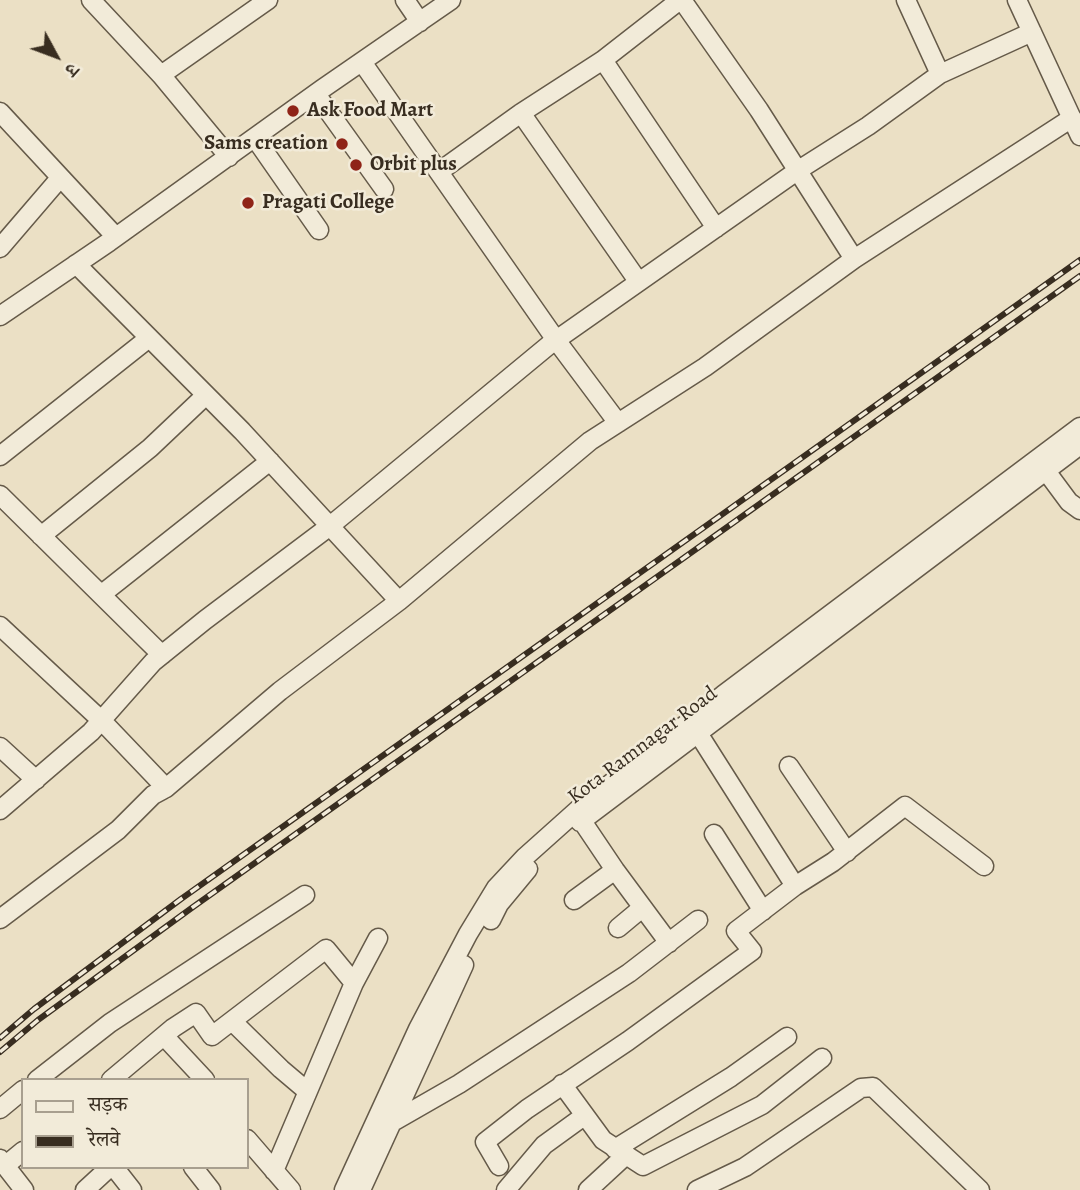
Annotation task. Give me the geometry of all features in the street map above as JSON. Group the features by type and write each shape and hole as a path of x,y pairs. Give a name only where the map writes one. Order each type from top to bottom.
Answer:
{"street":[{"path":"91,0 161,75 229,157"},
{"path":"161,75 268,0"},
{"path":"405,0 420,22"},
{"path":"0,316 451,0"},
{"path":"440,171 521,113 603,60 681,0 715,44 854,259"},
{"path":"906,0 940,74"},
{"path":"1017,0 1080,136"},
{"path":"0,810 102,721 162,655 330,526 471,407 556,340 797,171 868,127 940,74 1032,32"},
{"path":"603,60 716,228"},
{"path":"362,62 556,340 618,423"},
{"path":"316,94 384,189"},
{"path":"0,112 116,237"},
{"path":"521,113 638,281"},
{"path":"0,919 118,830 153,795 166,788 280,691 399,601 590,441 705,367 854,259 1072,118"},
{"path":"255,138 319,230"},
{"path":"0,248 60,178"},
{"path":"76,264 270,461 399,601"},
{"path":"0,456 149,338"},
{"path":"41,536 149,448 206,395"},
{"path":"344,1190 418,1029 468,934 496,888 525,857 582,806 712,704 1080,427"},
{"name":"Kota Ramnagar Road","path":"361,1190 464,965 499,904 533,864 582,821 1080,445"},
{"path":"102,594 270,461"},
{"path":"1046,471 1069,502 1080,510"},
{"path":"0,495 162,655"},
{"path":"0,626 102,721 166,788"},
{"path":"703,741 795,886"},
{"path":"0,747 36,780"},
{"path":"789,766 847,852"},
{"path":"499,1166 485,1142 562,1084 628,1041 752,951 736,931 795,886 847,852 905,806 984,866"},
{"path":"582,821 614,870 669,943"},
{"path":"714,834 763,911"},
{"path":"573,900 614,870"},
{"path":"40,1078 110,1023 305,895"},
{"path":"618,928 642,908"},
{"path":"391,1123 459,1084 629,973 698,920"},
{"path":"274,1171 354,983 378,939"},
{"path":"121,1077 164,1036 196,1013 212,1036 326,949 354,983"},
{"path":"232,1021 307,1091"},
{"path":"164,1036 203,1078"},
{"path":"588,1190 620,1152 787,1037"},
{"path":"562,1084 603,1140 643,1166 762,1105 822,1058"},
{"path":"697,1190 745,1167 861,1088 873,1087 980,1190"},
{"path":"0,1109 21,1092"},
{"path":"506,1190 544,1145 584,1116"},
{"path":"248,1140 291,1190"},
{"path":"21,1152 3,1162 24,1190"},
{"path":"85,1190 110,1169"},
{"path":"114,1169 132,1190"},
{"path":"195,1169 211,1190"}],"railway":[{"path":"0,1038 34,1009 181,899 1080,260"},
{"path":"0,1052 38,1020 193,907 1080,276"}],"place":[{"name":"Ask Food Mart","path":"293,111"},
{"name":"Sams creation","path":"342,144"},
{"name":"Orbit plus","path":"356,165"},
{"name":"Pragati College","path":"248,203"}]}
